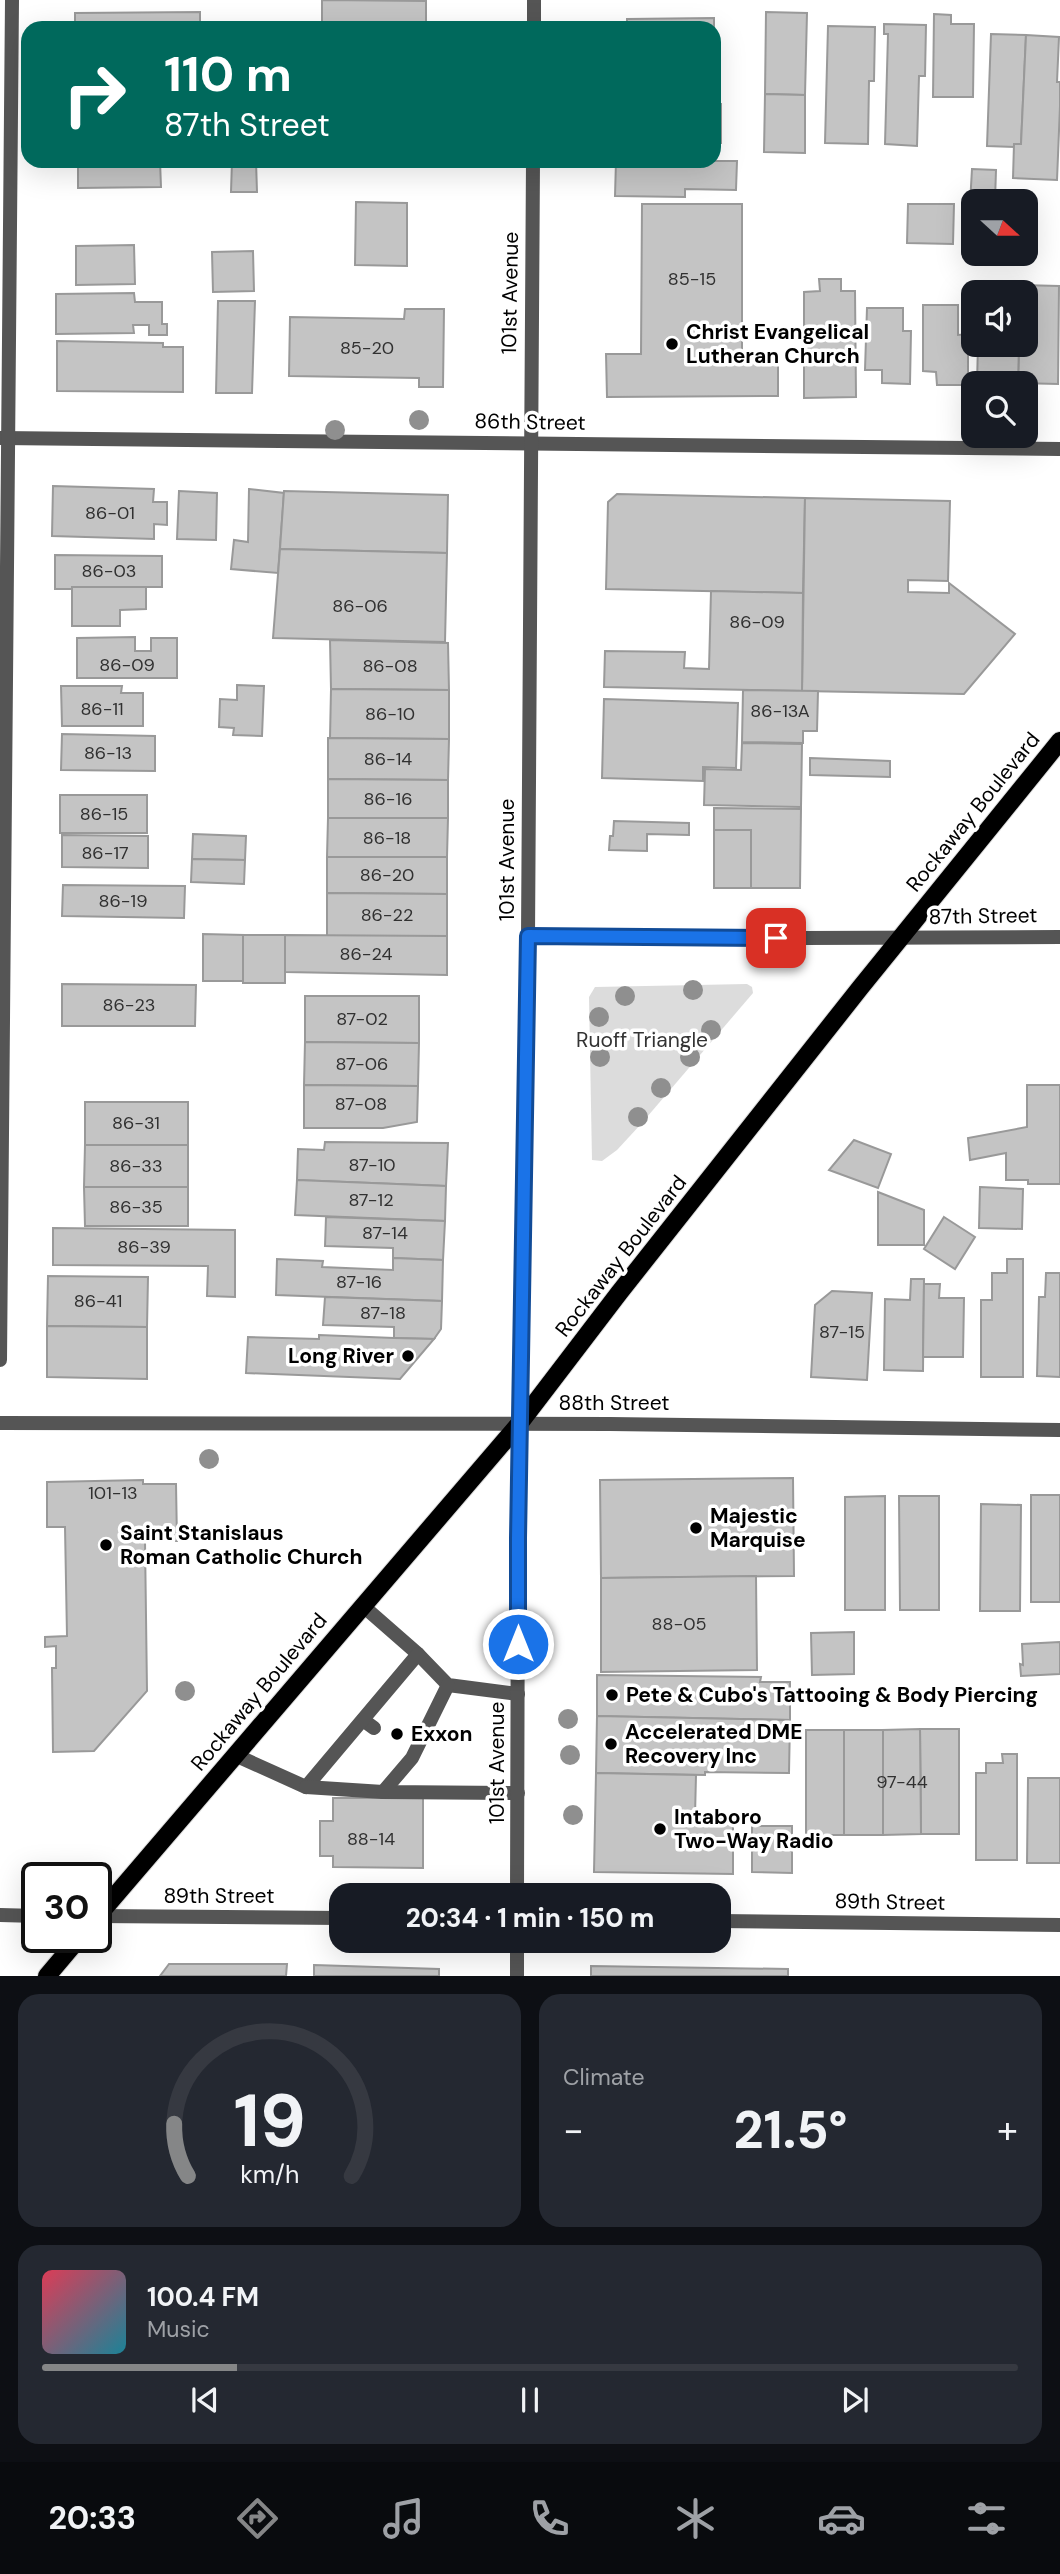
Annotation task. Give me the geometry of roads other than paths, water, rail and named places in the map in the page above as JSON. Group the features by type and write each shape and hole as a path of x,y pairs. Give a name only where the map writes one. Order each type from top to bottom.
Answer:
{"main road":[{"name":"Rockaway Boulevard","path":"112,1899 519,1424 899,938 1060,741"},
{"path":"47,1976 66,1953"}],"street":[{"path":"0,1360 4,438 12,0"},
{"path":"534,0 534,21"},
{"name":"101st Avenue","path":"517,1883 519,1424 528,936 533,168"},
{"name":"86th Street","path":"4,438 1060,449"},
{"name":"87th Street","path":"528,936 1060,937"},
{"name":"88th Street","path":"0,1423 519,1424 1060,1430"},
{"path":"362,1605 418,1654 448,1685 518,1694"},
{"path":"306,1787 368,1724 418,1654"},
{"path":"383,1792 409,1756 448,1685"},
{"path":"235,1755 306,1787 383,1792 518,1793"},
{"path":"0,1915 21,1916"},
{"name":"89th Street","path":"112,1917 329,1918"},
{"name":"89th Street","path":"731,1922 1060,1925"},
{"path":"517,1953 517,1976"}],"place":[{"name":"Christ Evangelical Lutheran Church","path":"672,344"},
{"name":"Long River","path":"408,1356"},
{"name":"Majestic Marquise","path":"696,1528"},
{"name":"Saint Stanislaus Roman Catholic Church","path":"106,1545"},
{"name":"Pete & Cubo's Tattooing & Body Piercing","path":"612,1695"},
{"name":"Exxon","path":"397,1734"},
{"name":"Accelerated DME Recovery Inc","path":"611,1744"},
{"name":"Intaboro Two-Way Radio","path":"660,1829"}],"park label":[{"name":"Ruoff Triangle","path":"642,1040"}]}
